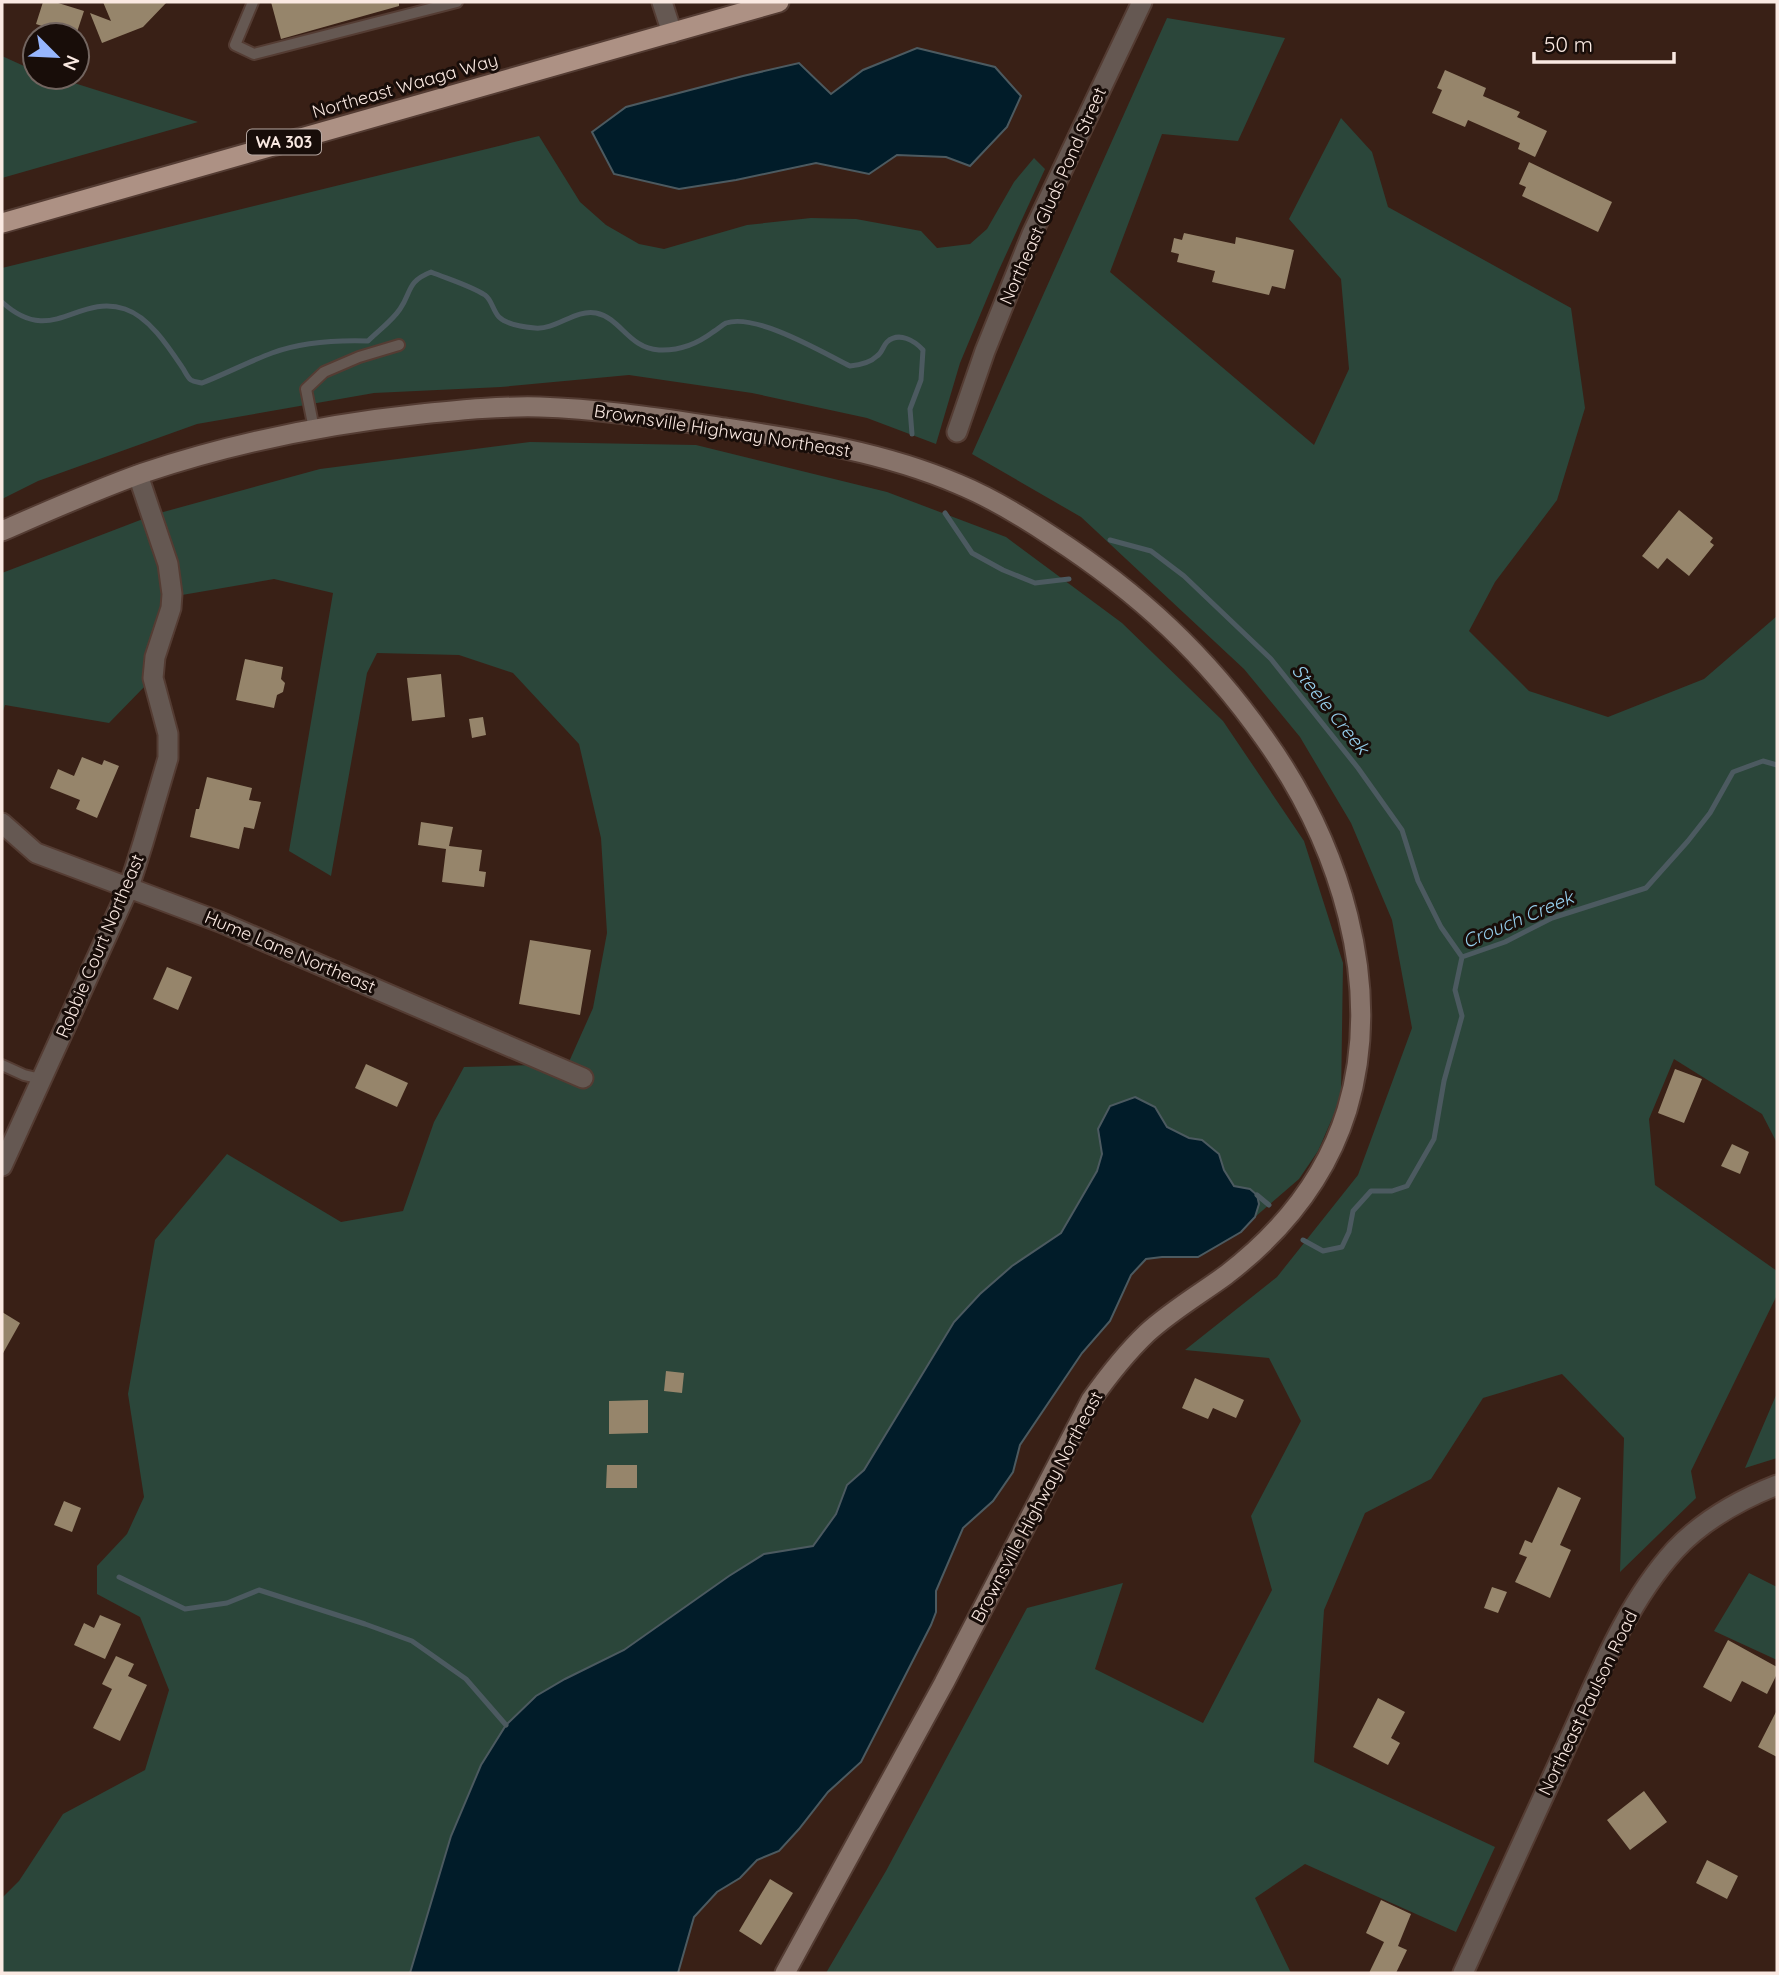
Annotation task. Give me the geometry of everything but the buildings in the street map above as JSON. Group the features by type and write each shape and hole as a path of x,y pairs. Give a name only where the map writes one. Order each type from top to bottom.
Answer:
{"highway":[{"name":"Northeast Waaga Way","path":"2,223 779,2"}],"main road":[{"name":"Brownsville Highway Northeast","path":"2,531 138,475 219,451 314,429 387,417 495,407 579,409 706,425 832,446 913,467 959,484 1008,508 1093,564 1148,606 1182,639 1230,692 1300,792 1339,884 1357,961 1361,1030 1359,1057 1340,1130 1325,1164 1306,1196 1281,1227 1232,1270 1152,1329 1117,1366 1091,1400 944,1683 785,1973"}],"street":[{"path":"662,2 672,33"},
{"name":"Northeast Gluds Pond Street","path":"957,432 985,351 1032,234 1142,2"},
{"name":"Robbie Court Northeast","path":"2,1166 129,887 168,758 168,734 153,678 155,657 171,608 172,594 168,564 138,475"},
{"name":"Hume Lane Northeast","path":"2,823 36,853 220,922 583,1078"},
{"name":"Northeast Paulson Road","path":"1463,1973 1614,1641 1649,1582 1676,1549 1711,1519 1752,1495 1777,1485"}],"lane":[{"path":"253,2 234,45 254,54 457,2"},
{"path":"314,429 306,389 324,372 359,357 399,345"},
{"path":"2,1065 41,1079"}],"green space":[{"path":"1167,18 1285,38 1238,141 1162,134 1110,272 1314,445 1349,369 1341,279 1289,219 1341,118 1372,152 1388,207 1571,308 1585,408 1557,500 1495,582 1469,631 1529,691 1608,717 1704,679 1777,616 1777,1143 1762,1114 1674,1059 1649,1119 1655,1185 1777,1271 1777,1295 1691,1471 1696,1498 1620,1572 1624,1438 1562,1374 1483,1398 1431,1479 1365,1513 1324,1610 1314,1762 1495,1847 1456,1932 1305,1864 1255,1898 1291,1973 826,1973 886,1871 1027,1608 1123,1583 1095,1669 1203,1723 1272,1590 1251,1516 1301,1421 1269,1358 1185,1350 1277,1277 1358,1175 1412,1028 1392,920 1351,823 1300,737 1244,669 1081,517 972,454"},
{"path":"2,56 21,65 21,91 91,91 91,88 198,122 2,178"},
{"path":"539,136 580,202 606,225 639,244 664,249 747,225 811,218 856,219 921,231 937,248 970,244 987,229 1014,182 1034,158 1045,169 960,363 936,444 867,418 752,393 629,375 501,387 374,393 197,424 38,481 2,499 2,268"},
{"path":"530,442 696,445 887,492 1006,537 1122,623 1223,721 1304,841 1343,963 1341,1098 1318,1151 1299,1179 1241,1232 1198,1257 1146,1259 1131,1275 1110,1321 1082,1353 1020,1445 1013,1472 993,1501 963,1528 936,1591 936,1612 931,1625 861,1762 828,1792 779,1851 757,1860 740,1878 717,1892 694,1917 678,1973 2,1973 2,1898 19,1881 63,1814 145,1770 169,1690 140,1617 97,1594 97,1566 127,1534 144,1497 128,1394 155,1240 227,1154 341,1222 403,1211 434,1122 464,1067 568,1064 593,1008 607,933 601,838 579,744 513,673 459,655 377,653 367,673 331,876 289,851 333,593 274,579 182,595 147,684 109,723 5,705 2,714 2,573 156,514 320,469"},
{"path":"1777,1393 1777,1458 1745,1468"},
{"path":"1749,1573 1777,1587 1777,1660 1714,1631"}],"water":[{"path":"917,48 995,67 1021,96 1007,127 970,166 946,157 897,155 869,174 816,163 679,189 614,174 592,132 626,107 799,63 831,94 863,70"},
{"path":"1135,1097 1155,1107 1167,1127 1189,1138 1202,1140 1219,1154 1224,1170 1234,1186 1250,1189 1257,1195 1259,1204 1255,1217 1241,1232 1198,1257 1146,1259 1131,1275 1110,1321 1082,1353 1020,1445 1013,1472 993,1501 963,1528 936,1591 936,1612 931,1625 861,1762 828,1792 779,1851 757,1860 740,1878 717,1892 694,1917 678,1973 410,1973 451,1836 481,1765 506,1725 536,1696 624,1650 764,1554 813,1546 836,1514 847,1485 864,1470 954,1322 1012,1266 1061,1233 1097,1171 1102,1154 1098,1129 1110,1106"}],"waterway":[{"name":"Steele Creek","path":"2,302 20,315 36,320 50,320 108,306 125,309 142,318 157,333 190,379 202,383 283,349 319,342 368,341 397,313 413,284 431,272 485,295 499,317 511,324 543,328 581,314 596,313 605,316 640,344 659,350 688,346 726,323 739,321 789,335 850,366 871,360 887,342 902,337 916,343 923,350 921,380 910,409 912,434"},
{"name":"Steele Creek","path":"945,513 972,553 1003,570 1035,583 1069,579"},
{"name":"Steele Creek","path":"1110,540 1151,551 1184,576 1271,659 1358,768 1402,830 1418,881 1441,927 1462,957"},
{"name":"Crouch Creek","path":"1462,957 1505,942 1552,918 1646,888 1710,813 1733,772 1763,761 1777,765"},
{"name":"Crouch Creek","path":"1303,1240 1323,1251 1342,1247 1349,1232 1353,1211 1371,1191 1392,1191 1407,1186 1434,1139 1444,1081 1462,1016 1455,990 1462,957"},
{"name":"Crouch Creek","path":"1257,1195 1269,1205"},
{"path":"119,1577 185,1609 227,1603 259,1590 412,1641 466,1679 506,1725"}]}
